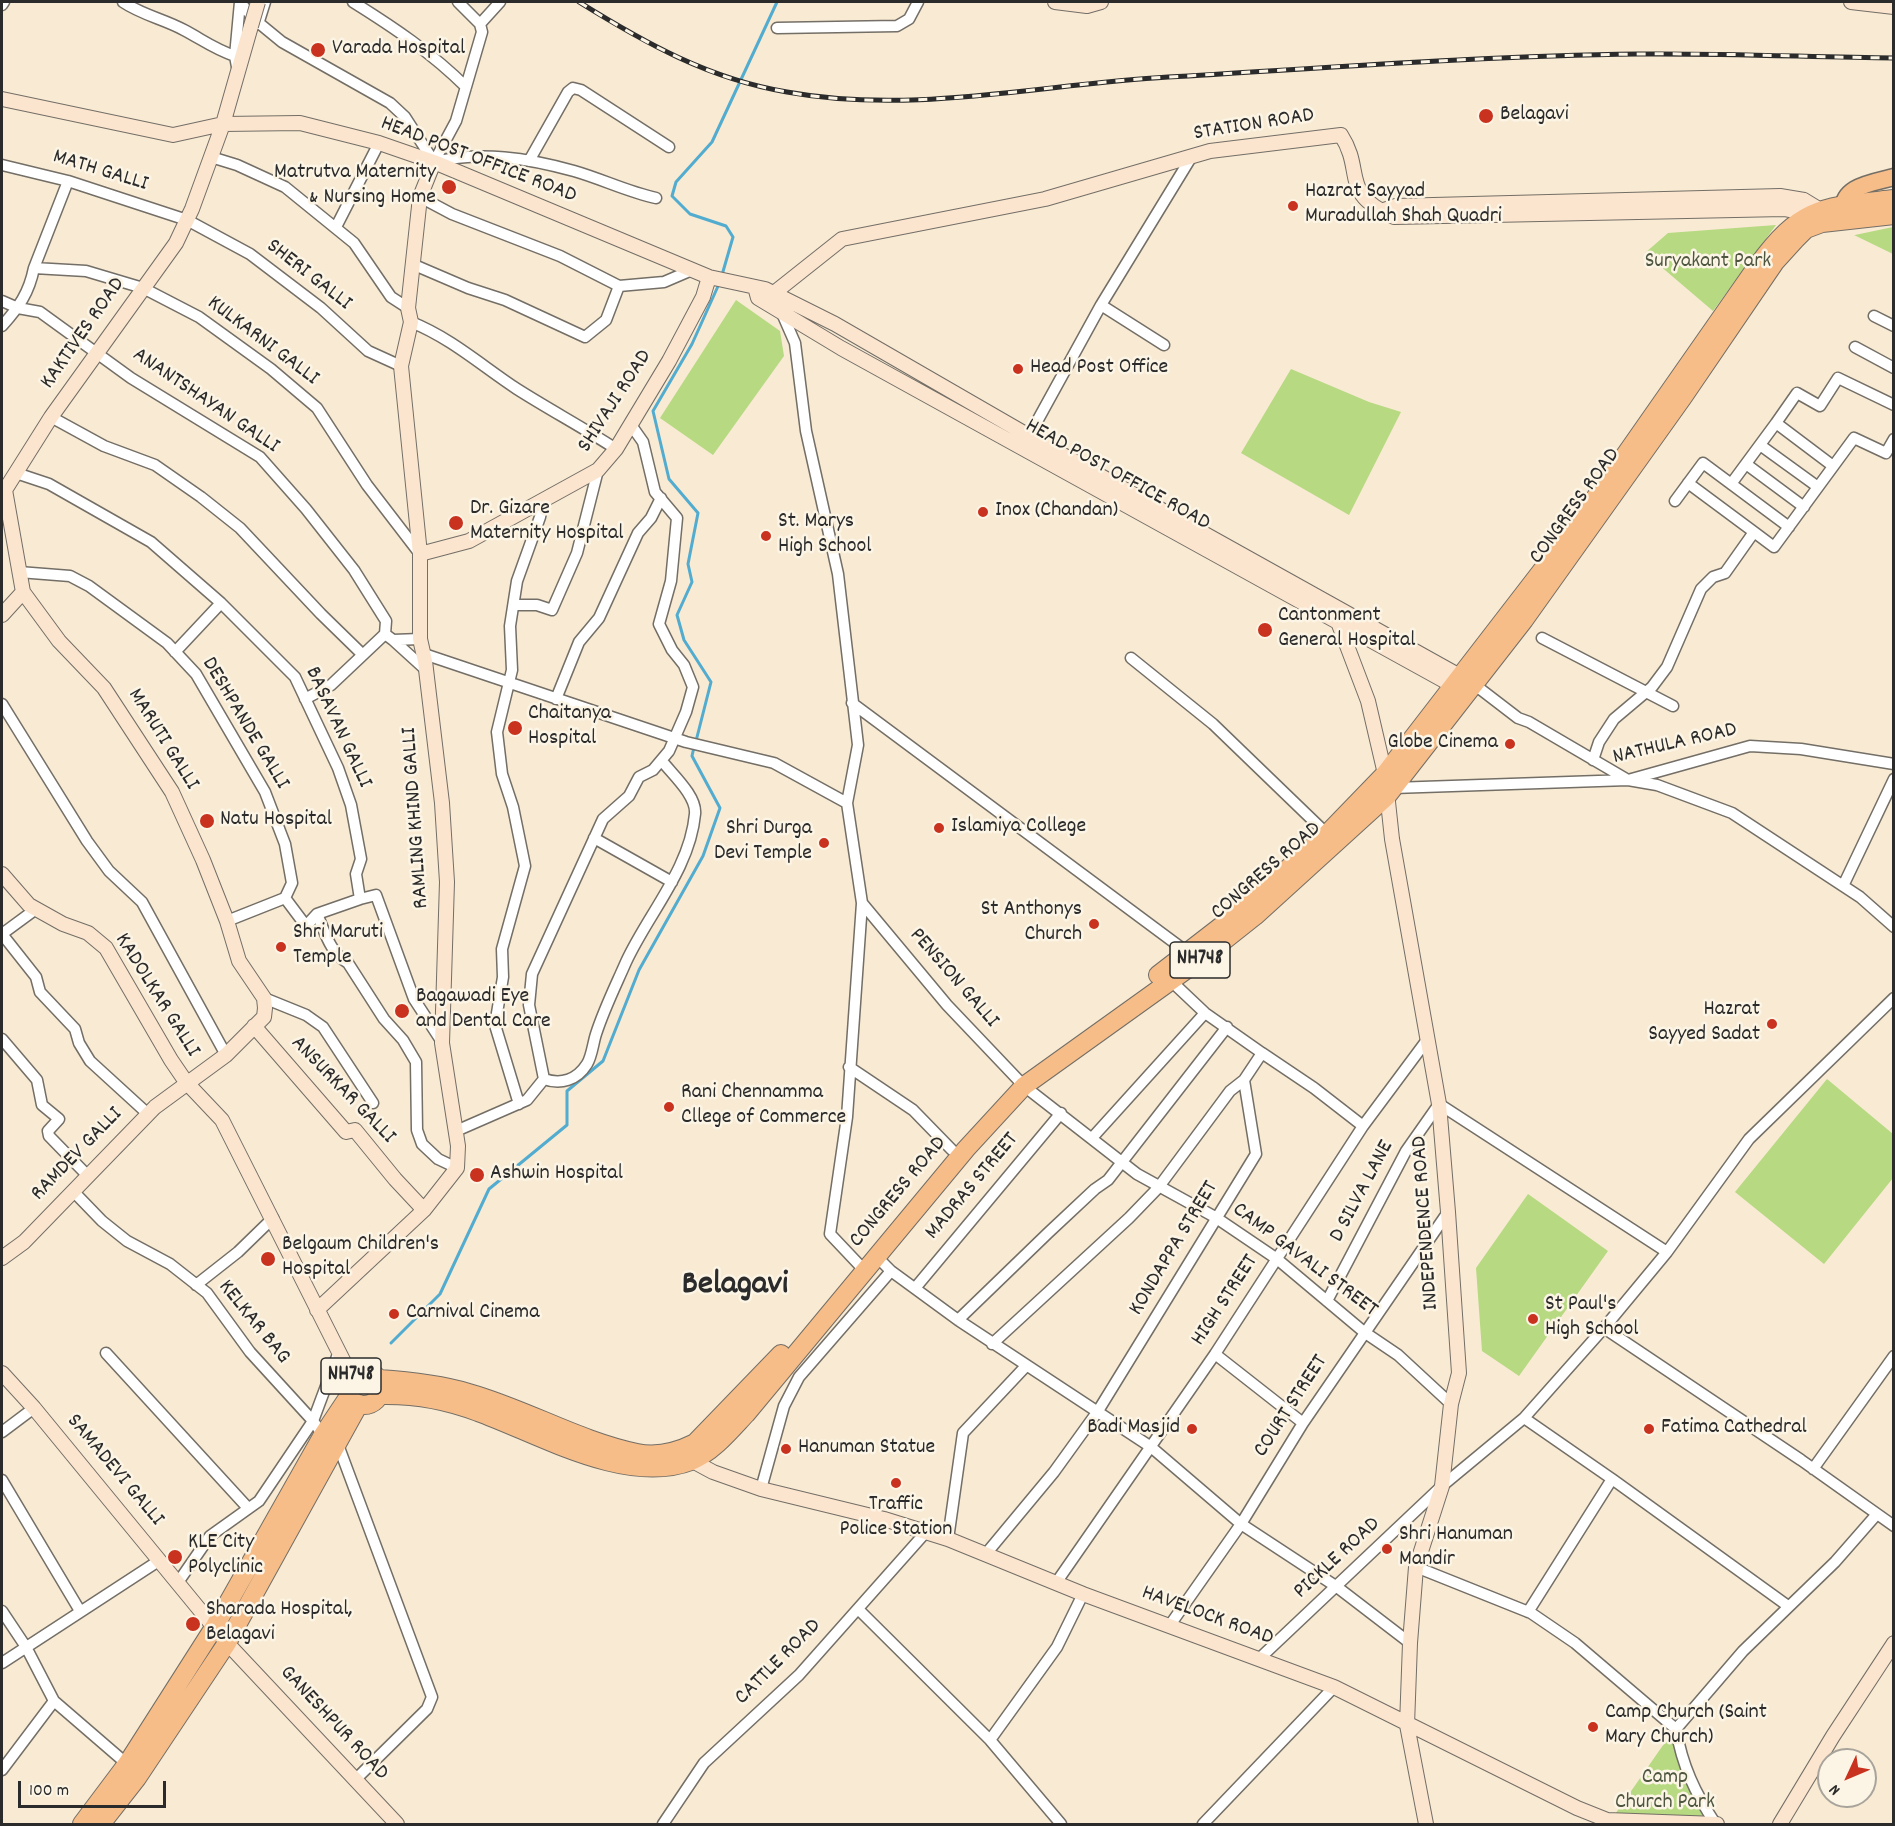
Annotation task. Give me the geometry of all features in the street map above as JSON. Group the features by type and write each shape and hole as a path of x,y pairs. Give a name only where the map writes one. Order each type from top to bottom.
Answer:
{"highway":[{"name":"CONGRESS ROAD","path":"684,1456 708,1451 739,1422 866,1264 952,1150 1020,1083 1300,877 1388,786 1603,512 1775,262 1806,230 1837,214 1893,199"},
{"name":"CONGRESS ROAD","path":"1837,214 1893,215"},
{"name":"CONGRESS ROAD","path":"1192,957 1233,917 1327,834 1388,786"},
{"name":"CONGRESS ROAD","path":"866,1264 1020,1083"},
{"name":"NH748","path":"354,1400 347,1385 351,1376 363,1370 369,1371 379,1387"},
{"name":"NH748","path":"379,1387 417,1381 470,1393 639,1454 684,1456"},
{"name":"NH748","path":"354,1400 369,1404 379,1387"},
{"name":"NH748","path":"81,1824 127,1764 214,1626 324,1433 354,1400"},
{"name":"NH748","path":"101,1824 143,1769 227,1643 324,1433"}],"main road":[{"path":"1837,214 1854,189 1893,177"},
{"path":"1837,214 1893,190"}],"street":[{"path":"123,2 184,30 210,48 235,56"},
{"path":"238,74 235,56 240,2"},
{"path":"240,2 255,25 318,64 390,103 405,117 434,162"},
{"name":"KAKTIVES ROAD","path":"23,592 3,486 16,473 51,417 176,243 223,124 255,25 258,2"},
{"path":"255,25 265,2"},
{"path":"353,2 407,37 445,66 466,87"},
{"path":"458,2 480,24 482,33 456,122 434,162 420,197 408,308 411,322 434,331 565,421 593,434 616,449"},
{"path":"480,24 500,2"},
{"path":"777,28 897,26 909,20 918,2"},
{"path":"1055,2 1087,6 1101,2"},
{"path":"1853,2 1893,8"},
{"path":"529,161 568,92 573,88 581,90 669,147"},
{"name":"HEAD POST OFFICE ROAD","path":"2,99 172,135 223,124 300,123 379,143 434,162 713,278 774,293 835,324 1465,685"},
{"name":"STATION ROAD","path":"774,293 842,239 1046,199 1210,151 1341,135 1347,145 1357,190 1382,211 1394,217 1784,209 1837,214"},
{"path":"336,227 379,143"},
{"path":"434,162 463,155 512,157 575,171 632,193 656,198"},
{"path":"1029,436 1101,305 1192,156"},
{"path":"211,157 285,187 354,243 391,297 408,308"},
{"name":"MATH GALLI","path":"2,165 68,182 187,220"},
{"path":"2,326 18,308 30,289 34,268 68,182"},
{"path":"420,197 452,214 560,256 619,286 664,282 693,270"},
{"name":"SHERI GALLI","path":"187,220 250,254 321,308 368,351 401,366"},
{"path":"412,264 505,300 585,337 606,320 619,286"},
{"name":"KULKARNI GALLI","path":"34,268 86,271 142,288 199,317 272,369 317,408 367,485 420,554"},
{"name":"SHIVAJI ROAD","path":"420,554 469,541 598,470 616,449 631,425 713,278"},
{"name":"HEAD POST OFFICE ROAD","path":"754,287 758,297 851,353 1322,605 1338,622 1465,685"},
{"path":"774,293 795,343 806,431 838,574 858,746 847,803 862,903 847,1117 830,1234 866,1264 891,1271 916,1287 992,1344 1098,1411 1151,1448 1241,1524 1337,1587 1410,1643"},
{"name":"ANANTSHAYAN GALLI","path":"2,301 18,308 40,312 99,352 131,378 193,417 228,435 260,457 274,471 354,570 386,621 389,637"},
{"path":"1101,305 1164,345"},
{"path":"1874,316 1893,326"},
{"name":"RAMLING KHIND GALLI","path":"411,322 401,366 420,554 420,639 424,654 442,803 447,882 442,1043 456,1131 457,1168"},
{"path":"1855,347 1893,368"},
{"path":"1731,484 1797,393 1820,406 1838,378 1893,405"},
{"path":"51,417 104,446 155,465 201,497 240,528 362,654"},
{"path":"1776,423 1833,466"},
{"path":"544,1079 529,1005 532,974 603,819 629,796 639,777 662,761 686,712 693,687 684,665 672,650 659,624 671,582 677,518 656,492 642,442 631,425"},
{"path":"1688,483 1774,547 1854,438 1886,453 1893,439"},
{"path":"1760,445 1818,487"},
{"path":"1675,501 1703,463 1789,527"},
{"path":"1746,464 1804,507"},
{"path":"514,605 537,604 552,610 577,553 598,470"},
{"name":"BASAVAN GALLI","path":"16,473 49,484 151,542 221,603 295,677 338,768 351,805 361,859 356,874 360,899"},
{"path":"556,699 579,642 604,609 638,533 651,518 661,498"},
{"path":"519,1104 495,1025 503,977 502,949 525,866 513,807 502,774 497,732 502,703 512,670 510,627 517,581 543,502"},
{"path":"1593,760 1599,742 1614,719 1646,692 1667,666 1701,589 1713,577 1725,573 1754,532"},
{"path":"2,540 17,556"},
{"name":"DESHPANDE GALLI","path":"19,572 70,576 80,581 167,643 196,674 265,792 285,844 292,883 285,898"},
{"path":"2,615 23,592"},
{"name":"MARUTI GALLI","path":"23,592 59,641 104,688 172,792 227,921 239,961 264,998"},
{"path":"176,652 221,603"},
{"name":"INDEPENDENCE ROAD","path":"1338,622 1368,701 1388,786 1439,1104 1448,1212 1459,1373 1451,1404 1442,1486 1416,1567 1407,1725 1426,1824"},
{"path":"305,699 331,685 362,654 389,637 420,639"},
{"path":"389,637 426,670"},
{"path":"1542,638 1673,705"},
{"path":"424,654 686,742 774,763 847,803"},
{"path":"1131,658 1213,724 1327,834"},
{"path":"1465,685 1518,718 1529,722 1628,780 1657,785 1732,813 1843,886 1893,927"},
{"path":"852,703 1192,957"},
{"path":"2,704 87,841 109,871 142,902 226,1055"},
{"name":"NATHULA ROAD","path":"1388,786 1628,780 1750,746 1801,749 1893,764"},
{"path":"544,1079 556,1084 572,1079 587,1064 597,1032 627,959 672,882 696,812 693,800 662,761"},
{"path":"1843,886 1893,779"},
{"path":"594,838 672,882"},
{"name":"KADOLKAR GALLI","path":"2,874 29,905 63,924 88,933 106,948 186,1082 222,1120 351,1376"},
{"path":"227,921 285,898 306,926 317,914 376,895 414,999 442,1043"},
{"name":"PENSION GALLI","path":"862,903 947,1005 1020,1083 1061,1113"},
{"path":"36,909 2,934 36,977 40,992 75,1029 79,1043 90,1061 148,1114"},
{"path":"317,914 331,945 340,958 348,963 384,1019 403,1040 416,1062 417,1130 422,1144 438,1160 457,1168 424,1210 317,1310"},
{"path":"1165,976 1205,1013 1314,1088 1363,1126"},
{"path":"254,1026 264,1017 264,998 306,1015 323,1027 373,1102"},
{"name":"PICKLE ROAD","path":"1260,1658 1442,1486 1524,1418 1604,1328 1667,1252 1749,1139 1893,998"},
{"path":"1092,1138 1205,1013"},
{"name":"RAMDEV GALLI","path":"2,1258 24,1242 148,1114 186,1082 226,1055 254,1026"},
{"name":"ANSURKAR GALLI","path":"254,1026 346,1132 355,1130 394,1179 424,1210"},
{"path":"958,1320 1124,1163 1227,1027"},
{"path":"2,1040 37,1080 42,1105 59,1119 48,1131 49,1136 88,1176"},
{"name":"HIGH STREET","path":"1056,1583 1215,1353 1363,1126 1427,1040"},
{"path":"992,1344 1129,1218 1158,1188 1221,1102 1244,1080 1262,1053"},
{"path":"849,1067 914,1110 952,1150"},
{"path":"456,1131 527,1100 544,1079"},
{"name":"KONDAPPA STREET","path":"985,1555 1054,1472 1098,1411 1215,1217 1256,1154 1244,1080"},
{"path":"1439,1104 1667,1252"},
{"name":"D SILVA LANE","path":"1327,1301 1406,1151 1439,1104"},
{"name":"CAMP GAVALI STREET","path":"1061,1113 1158,1188 1215,1217 1277,1259 1364,1332 1398,1355 1451,1404"},
{"name":"MADRAS STREET","path":"916,1287 1061,1113"},
{"name":"KELKAR BAG","path":"73,1191 102,1221 127,1241 170,1264 207,1293 250,1352 324,1433"},
{"name":"COURT STREET","path":"1170,1625 1241,1524 1303,1423 1364,1332 1448,1212"},
{"path":"196,1285 238,1252 273,1218"},
{"path":"761,1489 784,1406 799,1377 891,1271"},
{"path":"1604,1328 1813,1469 1893,1526"},
{"path":"106,1353 248,1508"},
{"path":"1215,1353 1303,1423"},
{"path":"338,1354 324,1433 432,1697 427,1709 357,1778"},
{"path":"1813,1469 1893,1356"},
{"path":"948,1539 963,1433 1026,1366"},
{"name":"SAMADEVI GALLI","path":"2,1373 179,1581 214,1626"},
{"path":"2,1432 34,1408"},
{"path":"1524,1418 1788,1606"},
{"path":"179,1581 210,1536 259,1501 324,1433"},
{"name":"HAVELOCK ROAD","path":"684,1456 761,1489 948,1539 1056,1583 1334,1687 1407,1725 1610,1822 1716,1824"},
{"path":"1528,1612 1612,1479"},
{"path":"2,1480 80,1611"},
{"path":"1676,1729 1743,1651 1835,1562 1877,1514"},
{"name":"CATTLE ROAD","path":"663,1824 704,1763 799,1675 926,1532"},
{"path":"2,1663 160,1560"},
{"path":"1416,1567 1528,1612 1575,1643 1676,1729 1682,1761 1695,1792 1716,1824"},
{"path":"990,1740 1057,1647 1083,1593"},
{"path":"858,1609 990,1740 1062,1824"},
{"path":"2,1611 26,1647 54,1701 127,1764"},
{"name":"GANESHPUR ROAD","path":"214,1626 227,1643 357,1778 397,1824"},
{"path":"1780,1824 1893,1643"},
{"path":"1203,1824 1334,1687"},
{"path":"2,1770 54,1701"}],"green space":[{"name":"Suryakant Park","path":"1776,225 1713,311 1645,253 1668,233"},
{"path":"1893,227 1893,254 1854,235 1855,235"},
{"path":"736,300 780,331 784,356 713,455 660,418"},
{"path":"1291,369 1369,402 1401,412 1349,515 1241,453"},
{"path":"1827,1079 1893,1134 1893,1178 1824,1264 1735,1192"},
{"path":"1528,1194 1608,1251 1519,1376 1482,1351 1476,1268"},
{"name":"Camp Church Park","path":"1677,1732 1715,1823 1611,1820 1668,1738"}],"waterway":[{"path":"722,275 733,237 726,226 690,214 672,196 676,182 712,142 777,2"},
{"path":"696,741 711,682 684,640 677,615 692,582 688,564 698,513 669,479 653,411 692,344 719,284"},
{"path":"391,1343 440,1294 489,1189 567,1125 567,1091 603,1061 639,970 703,856 720,808 692,756 694,747"}],"railway":[{"path":"579,2 628,32 704,69 758,86 835,98 930,99 1168,77 1521,57 1670,54 1894,58"}],"place":[{"name":"Varada Hospital","path":"318,50"},
{"name":"Belagavi","path":"1486,116"},
{"name":"Matrutva Maternity & Nursing Home","path":"449,187"},
{"name":"Hazrat Sayyad Muradullah Shah Quadri","path":"1293,206"},
{"name":"Head Post Office","path":"1018,369"},
{"name":"Inox (Chandan)","path":"983,512"},
{"name":"Dr. Gizare Maternity Hospital","path":"456,523"},
{"name":"St. Marys High School","path":"766,536"},
{"name":"Cantonment General Hospital","path":"1265,630"},
{"name":"Chaitanya Hospital","path":"515,728"},
{"name":"Globe Cinema","path":"1510,744"},
{"name":"Natu Hospital","path":"207,821"},
{"name":"Islamiya College","path":"939,828"},
{"name":"Shri Durga Devi Temple","path":"824,843"},
{"name":"St Anthonys Church","path":"1094,924"},
{"name":"Shri Maruti Temple","path":"281,947"},
{"name":"Bagawadi Eye and Dental Care","path":"402,1011"},
{"name":"Hazrat Sayyed Sadat","path":"1772,1024"},
{"name":"Rani Chennamma Cllege of Commerce","path":"669,1107"},
{"name":"Ashwin Hospital","path":"477,1175"},
{"name":"Belgaum Children's Hospital","path":"268,1259"},
{"name":"Carnival Cinema","path":"394,1314"},
{"name":"St Paul's High School","path":"1533,1319"},
{"name":"Badi Masjid","path":"1192,1429"},
{"name":"Fatima Cathedral","path":"1649,1429"},
{"name":"Hanuman Statue","path":"786,1449"},
{"name":"Traffic Police Station","path":"896,1483"},
{"name":"Shri Hanuman Mandir","path":"1387,1549"},
{"name":"KLE City Polyclinic","path":"175,1557"},
{"name":"Sharada Hospital, Belagavi","path":"193,1624"},
{"name":"Camp Church (Saint Mary Church)","path":"1593,1727"}],"district":[{"name":"Belagavi","path":"735,1287"}]}
